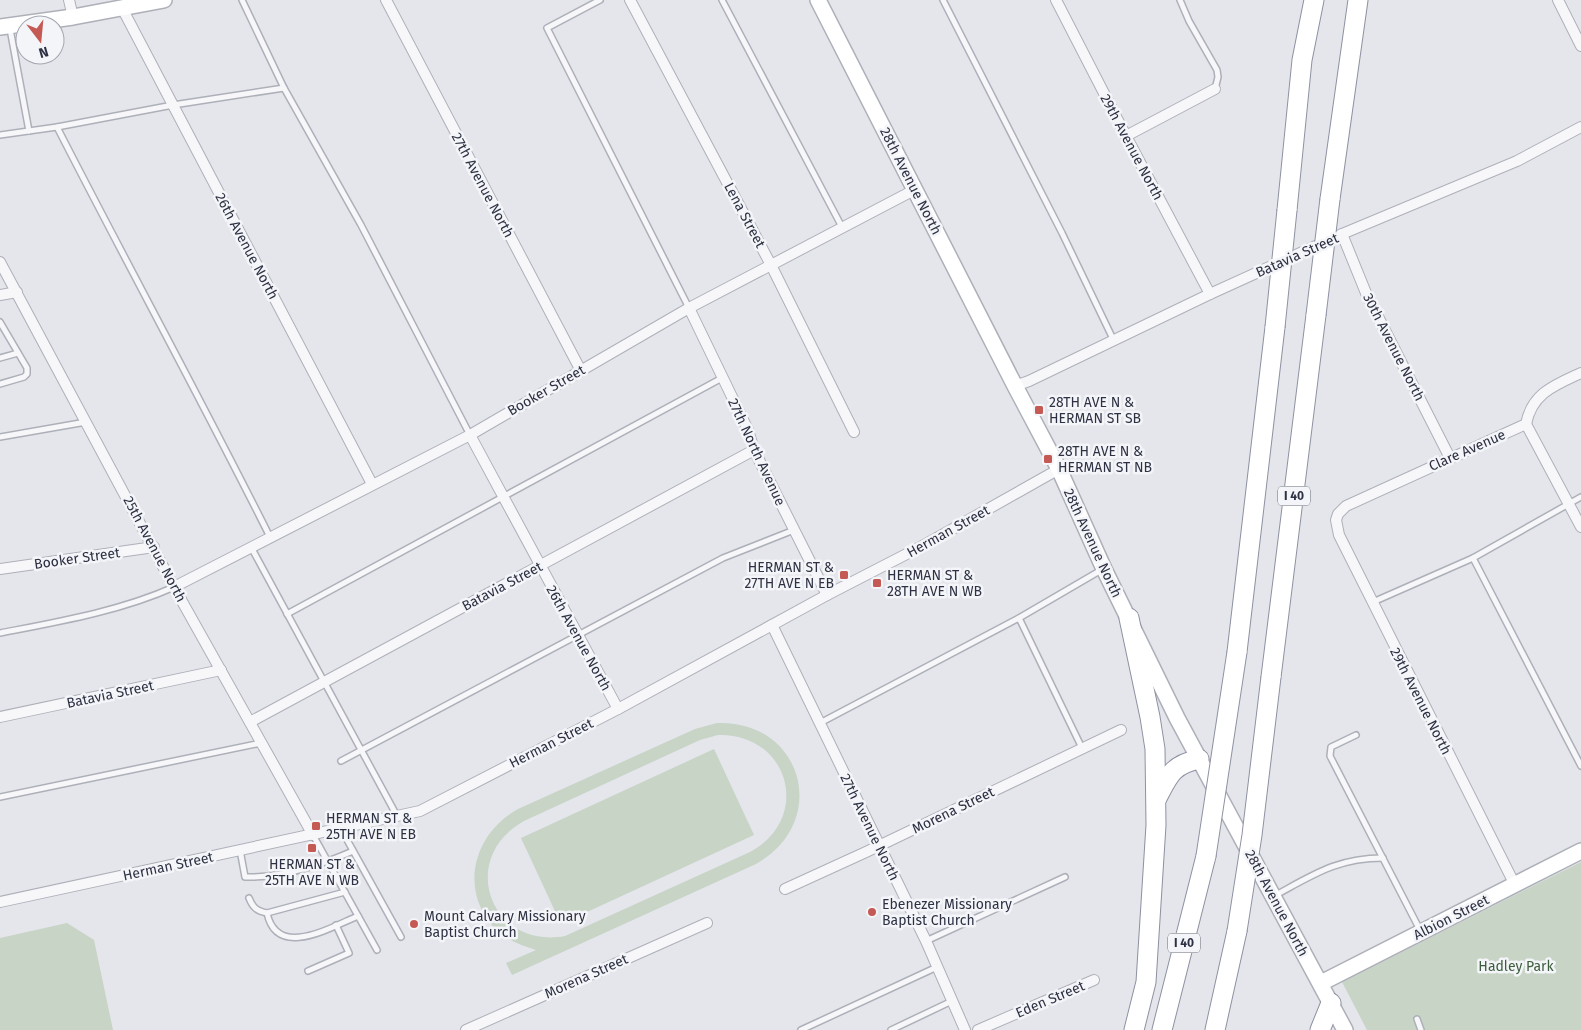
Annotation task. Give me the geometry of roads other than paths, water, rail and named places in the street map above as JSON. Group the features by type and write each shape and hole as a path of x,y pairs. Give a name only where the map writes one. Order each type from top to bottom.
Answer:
{"highway":[{"name":"I 40","path":"1162,1030 1206,856 1237,652 1275,327 1302,60 1314,0"},
{"name":"I 40","path":"1215,1030 1236,931 1252,835 1330,199 1358,0"},
{"path":"1129,618 1150,716 1155,749 1156,800 1146,982 1134,1030"},
{"path":"1156,800 1170,774 1184,762 1199,759"},
{"path":"1320,1030 1331,1003"}],"main road":[{"path":"5,27 73,18 164,0"},
{"name":"28th Avenue North","path":"818,0 1059,469 1104,569 1177,718 1345,1030"},
{"name":"Albion Street","path":"1320,983 1581,852"}],"street":[{"path":"69,0 73,18"},
{"name":"27th Avenue North","path":"386,0 580,370"},
{"name":"Lena Street","path":"630,0 771,264 854,432"},
{"name":"29th Avenue North","path":"1056,0 1210,294"},
{"path":"1558,0 1581,46"},
{"name":"26th Avenue North","path":"122,8 372,484"},
{"path":"1126,136 1215,89"},
{"name":"Batavia Street","path":"1015,386 1342,234 1517,162 1581,127"},
{"name":"Booker Street","path":"174,586 470,435 688,308 916,189"},
{"name":"30th Avenue North","path":"1342,234 1366,294 1450,458"},
{"name":"25th Avenue North","path":"0,262 174,586 313,835"},
{"path":"0,295 16,292"},
{"name":"27th North Avenue","path":"688,308 748,430 754,450 827,595"},
{"path":"1581,373 1558,384 1538,397 1529,410 1526,424 1581,527"},
{"name":"Clare Avenue","path":"1338,514 1346,506 1526,424"},
{"name":"26th Avenue North","path":"470,435 618,709"},
{"name":"Batavia Street","path":"250,722 754,450"},
{"name":"Herman Street","path":"0,902 420,811 618,709 827,595 926,544 1059,469"},
{"name":"29th Avenue North","path":"1338,514 1336,525 1339,535 1371,602 1515,885"},
{"name":"Booker Street","path":"0,569 154,547"},
{"name":"27th Avenue North","path":"772,625 926,941 965,1030"},
{"name":"Batavia Street","path":"0,717 220,670"},
{"name":"Morena Street","path":"785,889 1121,730"},
{"name":"Morena Street","path":"466,1030 707,923"},
{"name":"Eden Street","path":"978,1030 1094,980"}],"lane":[{"path":"242,0 284,88 361,225 470,435"},
{"path":"600,0 547,28 688,308"},
{"path":"722,0 842,228"},
{"path":"943,0 1062,233 1114,341"},
{"path":"1180,0 1189,21 1217,70 1218,77 1215,89"},
{"path":"5,27 29,131"},
{"path":"0,135 284,88"},
{"path":"57,127 270,537"},
{"path":"0,384 24,377 27,374 27,368 1,324"},
{"path":"0,358 18,353"},
{"path":"287,614 723,378"},
{"path":"0,437 86,422"},
{"path":"1371,602 1473,558 1581,497"},
{"path":"341,761 723,558 794,529"},
{"path":"250,547 398,816"},
{"path":"1473,558 1581,766"},
{"path":"820,723 1019,618 1104,569"},
{"path":"0,633 58,622 154,596 174,586"},
{"path":"1019,618 1082,748"},
{"path":"1356,735 1331,747 1330,756 1421,932"},
{"path":"0,797 261,743"},
{"path":"342,829 401,938"},
{"path":"313,835 377,950"},
{"path":"240,850 245,879 328,862 353,850"},
{"path":"1274,897 1329,867 1364,858 1383,858"},
{"path":"926,941 1065,877"},
{"path":"249,898 257,911 267,913 345,892"},
{"path":"267,913 269,922 274,930 295,938 305,938 358,916"},
{"path":"308,971 349,953 336,925"},
{"path":"801,1030 937,967"},
{"path":"891,1030 952,1001"},
{"path":"1418,1019 1421,1030"}],"place":[{"name":"28TH AVE N & HERMAN ST SB","path":"1039,410"},
{"name":"28TH AVE N & HERMAN ST NB","path":"1048,459"},
{"name":"HERMAN ST & 27TH AVE N EB","path":"844,575"},
{"name":"HERMAN ST & 28TH AVE N WB","path":"877,583"},
{"name":"HERMAN ST & 25TH AVE N EB","path":"316,826"},
{"name":"HERMAN ST & 25TH AVE N WB","path":"312,848"},
{"name":"Ebenezer Missionary Baptist Church","path":"872,912"},
{"name":"Mount Calvary Missionary Baptist Church","path":"414,924"}],"park label":[{"name":"Hadley Park","path":"1516,966"}]}
